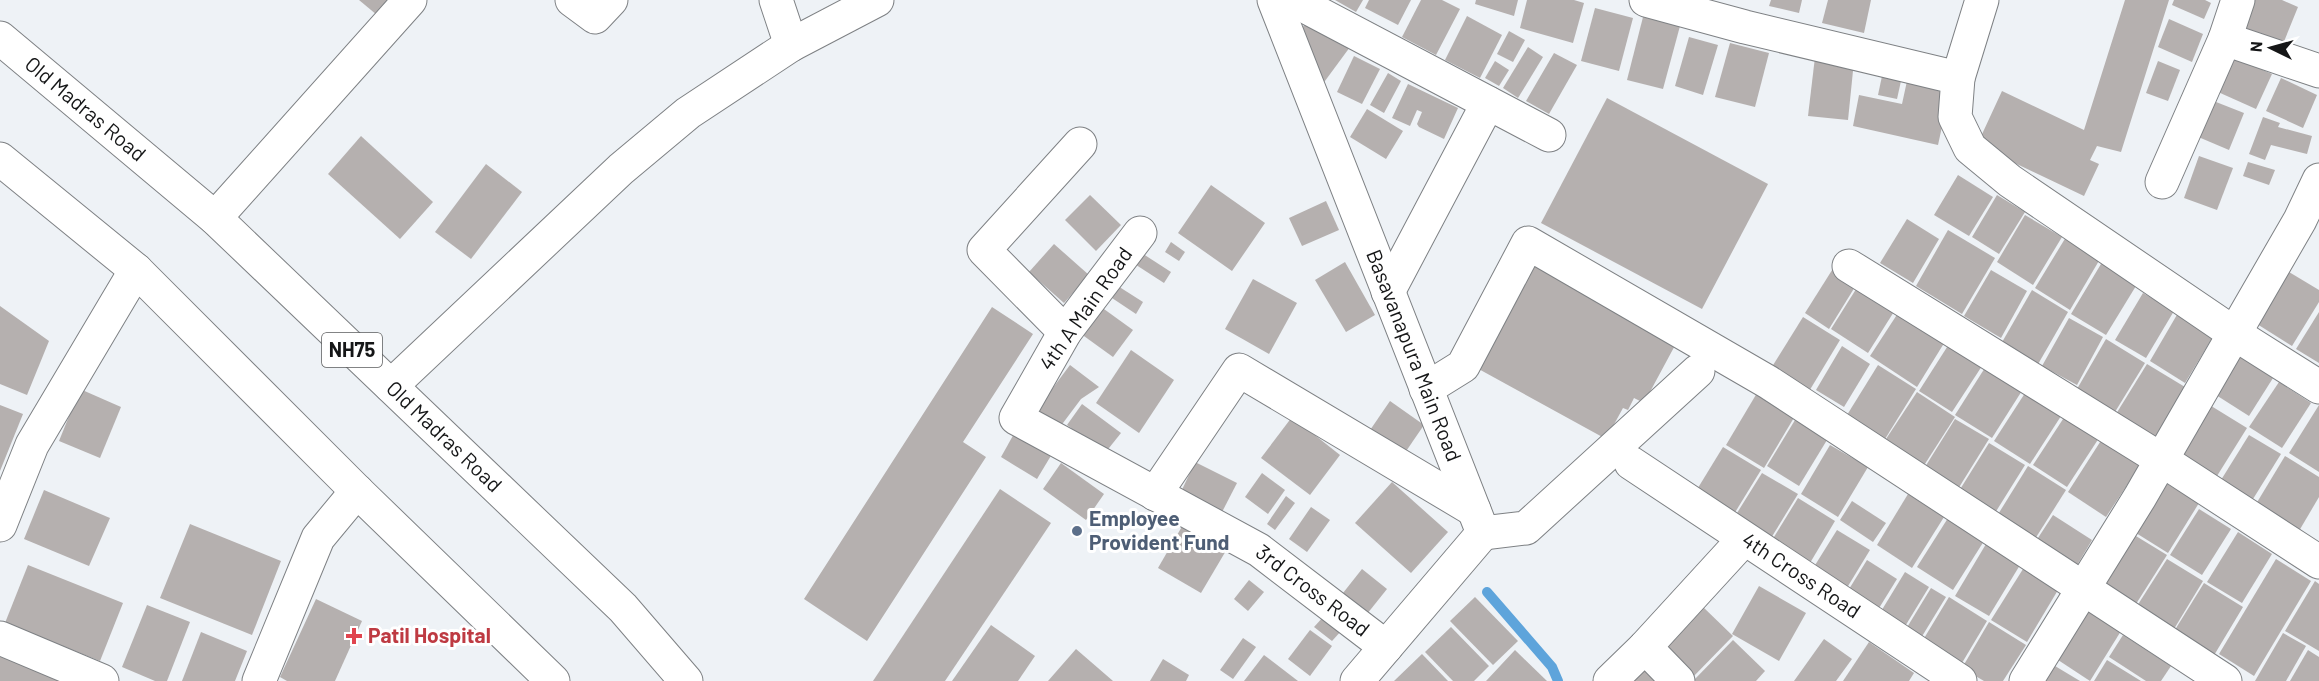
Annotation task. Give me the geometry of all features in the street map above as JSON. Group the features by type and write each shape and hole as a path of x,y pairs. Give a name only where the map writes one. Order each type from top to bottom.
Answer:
{"main road":[{"path":"215,218 410,0"},
{"path":"572,0 596,17 610,0"},
{"path":"776,0 791,45"},
{"path":"391,386 621,168 688,113 791,45 877,0"},
{"name":"Basavanapura Main Road","path":"1274,0 1478,522"},
{"path":"1293,0 1549,135"},
{"path":"1646,0 1700,7 1958,78"},
{"path":"1982,0 1958,78 1955,117 1970,148 2010,181 2235,334 2319,387"},
{"path":"2162,182 2225,39 2238,0"},
{"name":"Old Madras Road","path":"0,39 215,218 623,608 686,681"},
{"path":"2225,39 2319,71"},
{"path":"1388,292 1488,103"},
{"path":"1065,332 984,250 1080,144"},
{"path":"0,159 136,270 357,491 553,681"},
{"path":"2026,681 2162,460 2300,220 2319,180"},
{"name":"4th A Main Road","path":"1016,418 1065,332 1140,233"},
{"path":"1426,389 1463,366 1528,243 1768,382 2225,681"},
{"path":"1849,266 2162,460 2319,562"},
{"path":"0,525 32,445 136,270"},
{"path":"1155,494 1246,359 1478,522 1526,528 1698,371"},
{"name":"3rd Cross Road","path":"1016,418 1259,550 1386,647"},
{"path":"1631,463 1744,539"},
{"path":"259,681 318,538 357,491"},
{"path":"1357,681 1386,647 1478,522"},
{"name":"4th Cross Road","path":"1610,681 1645,647 1744,539 1925,671 1960,681"},
{"path":"0,638 102,681"},
{"path":"1645,647 1678,681"}],"building":[{"path":"359,0 401,0 383,20"},
{"path":"1335,0 1363,0 1356,12"},
{"path":"1369,0 1411,0 1398,25 1365,8"},
{"path":"1421,0 1442,0 1460,9 1436,55 1402,37"},
{"path":"1476,0 1518,0 1514,16 1475,4"},
{"path":"1527,0 1574,0 1584,3 1573,43 1520,28"},
{"path":"1771,0 1802,0 1799,13 1769,6"},
{"path":"1828,0 1871,0 1864,33 1822,23"},
{"path":"2125,0 2169,0 2121,152 2097,146 2090,160 2099,164 2084,196 1977,145 2002,91 2084,130"},
{"path":"2174,0 2205,0 2211,3 2204,19 2172,5"},
{"path":"2241,0 2282,0 2298,7 2283,44 2232,23"},
{"path":"1595,8 1633,18 1619,71 1581,61"},
{"path":"1467,16 1502,35 1480,78 1445,60"},
{"path":"1643,17 1680,26 1663,89 1627,80"},
{"path":"2169,19 2203,34 2192,62 2158,47"},
{"path":"1305,25 1350,47 1322,85 1296,32"},
{"path":"1509,31 1525,40 1513,62 1497,54"},
{"path":"1689,37 1718,45 1703,95 1675,86"},
{"path":"1730,43 1769,53 1755,107 1715,97"},
{"path":"1528,47 1543,57 1518,98 1503,88"},
{"path":"1554,53 1577,65 1549,114 1526,101"},
{"path":"1354,56 1380,69 1362,104 1337,92"},
{"path":"1815,57 1854,61 1848,120 1808,116"},
{"path":"2233,57 2272,74 2256,109 2218,92"},
{"path":"1495,61 1509,70 1499,86 1485,78"},
{"path":"2158,61 2180,70 2168,101 2146,93"},
{"path":"1388,73 1401,81 1384,113 1370,105"},
{"path":"1882,76 1901,81 1897,99 1878,95"},
{"path":"2281,78 2317,95 2303,128 2266,111"},
{"path":"1907,81 1950,90 1938,145 1853,126 1859,95 1902,104"},
{"path":"1408,84 1458,108 1444,139 1419,127 1417,124 1422,112 1417,110 1410,126 1392,118"},
{"path":"1607,98 1768,184 1702,309 1541,223"},
{"path":"2211,100 2244,113 2229,150 2196,136"},
{"path":"1367,109 1403,131 1386,159 1350,137"},
{"path":"2263,117 2280,123 2278,127 2312,136 2307,154 2271,145 2265,160 2249,154"},
{"path":"361,136 433,202 400,239 328,174"},
{"path":"2199,156 2233,168 2217,210 2184,198"},
{"path":"2248,162 2275,170 2269,185 2243,176"},
{"path":"486,164 522,192 471,259 435,232"},
{"path":"1958,175 1993,197 1969,236 1934,215"},
{"path":"1211,185 1265,223 1232,271 1178,233"},
{"path":"1090,195 1121,225 1096,251 1065,220"},
{"path":"1997,195 2025,212 1999,254 1972,237"},
{"path":"1326,201 1339,230 1302,246 1289,218"},
{"path":"2025,215 2062,237 2033,285 1997,262"},
{"path":"1907,219 1939,239 1913,283 1880,263"},
{"path":"1948,230 1995,258 1962,314 1916,286"},
{"path":"2066,237 2100,259 2070,310 2035,288"},
{"path":"1171,242 1185,252 1179,261 1165,252"},
{"path":"1054,244 1089,275 1064,303 1029,272"},
{"path":"1137,250 1171,272 1164,283 1130,261"},
{"path":"1535,258 1679,338 1644,403 1634,398 1628,410 1623,408 1606,439 1475,367"},
{"path":"2104,259 2139,281 2106,335 2071,314"},
{"path":"1345,262 1375,315 1346,332 1315,280"},
{"path":"1834,267 1858,282 1829,329 1805,313"},
{"path":"1991,270 2027,291 2001,338 1964,316"},
{"path":"2289,272 2319,290 2319,302 2292,346 2257,324"},
{"path":"1253,279 1297,303 1269,354 1225,329"},
{"path":"1110,281 1143,302 1136,314 1103,292"},
{"path":"1858,286 1895,310 1868,353 1831,329"},
{"path":"2032,290 2068,312 2037,366 2001,344"},
{"path":"2143,293 2174,311 2146,358 2115,340"},
{"path":"1097,304 1133,330 1113,357 1077,331"},
{"path":"0,306 49,341 27,395 0,384"},
{"path":"992,307 1033,334 963,442 986,457 867,641 804,599"},
{"path":"1900,310 1946,340 1917,387 1870,356"},
{"path":"2319,312 2319,363 2296,349"},
{"path":"2178,313 2214,335 2185,383 2150,361"},
{"path":"1803,317 1840,340 1808,393 1770,370"},
{"path":"2069,318 2103,337 2077,385 2042,366"},
{"path":"2106,339 2145,363 2115,412 2077,389"},
{"path":"1949,344 1982,366 1952,412 1919,391"},
{"path":"1842,346 1870,364 1844,407 1816,390"},
{"path":"1131,350 1174,380 1139,433 1096,403"},
{"path":"2241,356 2273,378 2249,416 2216,395"},
{"path":"1988,363 2025,386 1992,438 1955,415"},
{"path":"2147,364 2185,387 2155,437 2116,414"},
{"path":"1070,365 1099,387 1081,399 1060,427 1034,413"},
{"path":"1878,365 1916,389 1885,439 1847,415"},
{"path":"2279,382 2311,403 2282,448 2249,427"},
{"path":"80,389 121,407 100,458 59,441"},
{"path":"2027,390 2063,413 2030,464 1994,441"},
{"path":"1917,392 1955,417 1923,467 1884,442"},
{"path":"1757,393 1795,416 1764,468 1726,445"},
{"path":"1390,401 1424,425 1400,460 1366,436"},
{"path":"1082,404 1121,433 1105,453 1067,425"},
{"path":"2208,404 2247,428 2217,476 2179,452"},
{"path":"0,405 23,414 0,471"},
{"path":"2319,405 2319,472 2289,453"},
{"path":"2065,416 2099,438 2067,487 2033,465"},
{"path":"1292,417 1340,455 1310,495 1261,458"},
{"path":"1955,419 1989,439 1958,489 1925,467"},
{"path":"1795,420 1827,440 1799,486 1767,466"},
{"path":"1015,432 1052,454 1037,479 1001,457"},
{"path":"2249,435 2281,454 2253,499 2221,480"},
{"path":"2102,439 2141,464 2106,517 2068,492"},
{"path":"1989,443 2025,465 1995,513 1959,491"},
{"path":"1830,445 1868,467 1838,517 1801,494"},
{"path":"1723,447 1761,470 1731,519 1693,496"},
{"path":"2285,456 2319,477 2319,497 2299,531 2256,504"},
{"path":"1195,462 1237,483 1221,514 1180,494"},
{"path":"1061,463 1104,494 1086,520 1043,489"},
{"path":"2028,466 2066,490 2035,539 1997,516"},
{"path":"1262,473 1285,490 1268,514 1245,497"},
{"path":"1762,473 1798,494 1768,543 1732,521"},
{"path":"2159,479 2199,503 2168,553 2128,528"},
{"path":"1392,482 1448,532 1411,573 1355,523"},
{"path":"1000,489 1051,523 945,681 873,681"},
{"path":"44,490 110,518 89,566 24,539"},
{"path":"1908,494 1944,517 1912,568 1877,545"},
{"path":"1286,496 1295,503 1275,530 1267,524"},
{"path":"1798,498 1835,521 1807,568 1769,545"},
{"path":"1852,501 1886,523 1873,542 1840,520"},
{"path":"1311,507 1330,520 1307,552 1289,539"},
{"path":"2199,509 2231,529 2202,575 2170,555"},
{"path":"2053,515 2092,540 2076,567 2036,541"},
{"path":"1948,518 1984,541 1953,590 1917,567"},
{"path":"1184,523 1227,549 1201,593 1158,568"},
{"path":"190,524 281,561 252,635 160,598"},
{"path":"1837,530 1870,550 1845,591 1812,570"},
{"path":"2238,532 2272,554 2242,603 2207,582"},
{"path":"2131,533 2167,555 2136,604 2101,582"},
{"path":"1986,544 2020,565 1989,616 1955,596"},
{"path":"2167,559 2203,581 2174,629 2137,606"},
{"path":"2276,559 2311,581 2254,676 2219,654"},
{"path":"1867,560 1897,579 1876,613 1846,594"},
{"path":"28,565 123,603 100,661 5,623"},
{"path":"1362,569 1387,589 1367,614 1343,593"},
{"path":"2023,569 2058,590 2027,642 1991,620"},
{"path":"1905,572 1929,587 1904,628 1880,613"},
{"path":"1249,580 1264,592 1248,611 1234,599"},
{"path":"2315,581 2319,584 2319,651 2285,631"},
{"path":"2204,583 2243,607 2213,657 2173,633"},
{"path":"1759,586 1806,613 1779,661 1732,634"},
{"path":"1931,588 1946,597 1921,638 1906,629"},
{"path":"1475,597 1518,641 1493,665 1450,621"},
{"path":"1949,597 1987,621 1959,668 1920,645"},
{"path":"316,599 362,621 335,681 287,681 280,677"},
{"path":"147,605 190,622 167,681 155,681 122,667"},
{"path":"1702,606 1733,636 1692,678 1662,649"},
{"path":"2083,607 2121,631 2090,681 2052,656"},
{"path":"1324,616 1342,630 1332,641 1314,627"},
{"path":"1989,622 2026,645 2003,681 1984,681 1962,668"},
{"path":"991,625 1035,656 1018,681 952,681"},
{"path":"1451,627 1489,666 1474,681 1453,681 1425,652"},
{"path":"1310,630 1332,646 1310,676 1288,659"},
{"path":"201,632 247,651 235,681 182,681"},
{"path":"2283,633 2306,646 2286,681 2255,681"},
{"path":"2123,635 2171,666 2161,681 2146,681 2109,657"},
{"path":"1243,638 1256,647 1233,679 1220,670"},
{"path":"1824,639 1852,659 1836,681 1794,681"},
{"path":"1733,640 1765,671 1756,681 1694,680"},
{"path":"1869,642 1914,673 1909,681 1843,681"},
{"path":"1076,649 1113,681 1048,681"},
{"path":"1515,650 1547,681 1486,681"},
{"path":"2308,650 2319,657 2319,681 2290,681"},
{"path":"1422,654 1448,681 1394,681"},
{"path":"1264,655 1298,681 1244,681"},
{"path":"0,656 62,681 0,681"},
{"path":"1163,659 1189,675 1186,681 1150,681"},
{"path":"2107,660 2141,681 2094,681"},
{"path":"1647,663 1664,681 1628,681"},
{"path":"2050,663 2080,681 2038,681"}],"waterway":[{"path":"1487,592 1552,667 1558,681"}],"place":[{"name":"Employee Provident Fund","path":"1077,531"},
{"name":"Patil Hospital","path":"354,636"}]}
